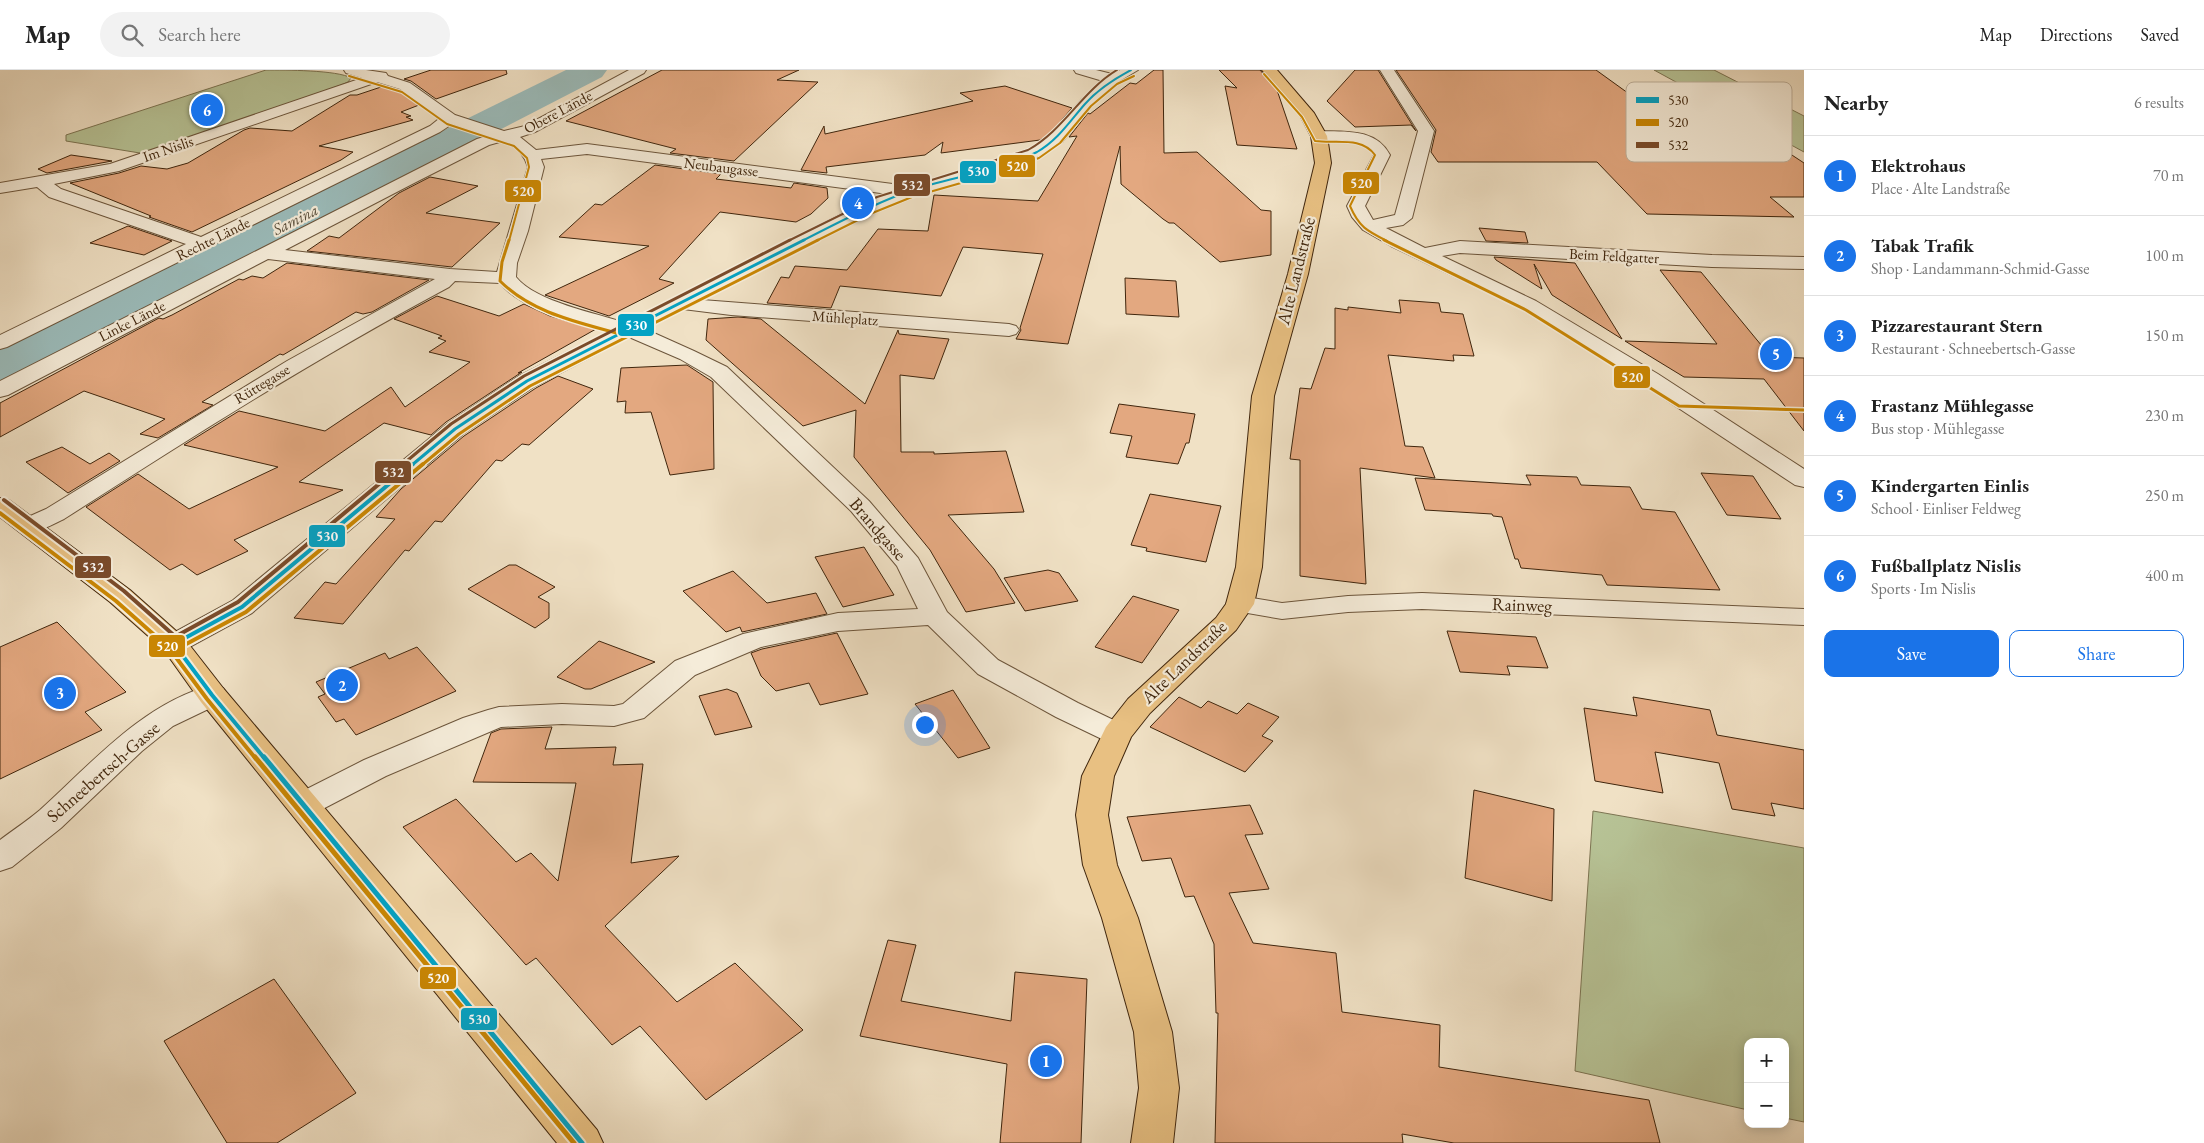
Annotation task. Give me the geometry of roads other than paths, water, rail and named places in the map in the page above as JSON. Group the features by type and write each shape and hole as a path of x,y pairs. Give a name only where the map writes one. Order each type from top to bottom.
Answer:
{"main road":[{"name":"Alte Landstraße","path":"1152,1143 1159,1088 1153,1032 1120,918 1100,865 1092,815 1098,776 1117,734 1139,706 1226,624 1240,604 1249,567 1263,396 1298,274 1323,163 1319,136 1307,113 1269,70"},
{"path":"0,505 120,596 174,644 212,695 582,1143"}],"street":[{"path":"265,253 450,276 506,278 508,263 519,231 536,167 532,155 517,142 455,120 405,86 351,70"},
{"name":"Im Nislis","path":"0,188 113,168 396,70"},
{"name":"Obere Lände","path":"498,135 530,129 639,70"},
{"path":"1081,70 1113,79"},
{"path":"174,644 242,607 455,429 527,382 867,208 910,191 1002,166 1048,145 1056,139 1087,102 1113,79 1131,70"},
{"path":"1369,226 1397,221 1403,218 1426,131 1387,70"},
{"name":"Rechte Lände","path":"0,343 455,120"},
{"name":"Linke Lände","path":"0,390 498,135"},
{"path":"1319,136 1360,139 1376,145 1380,150 1382,155 1356,206 1361,217 1369,226 1397,242 1529,305 1650,379 1804,480"},
{"name":"Neubaugasse","path":"532,155 587,150 910,191"},
{"path":"40,181 55,193 202,244"},
{"name":"Beim Feldgatter","path":"1424,254 1460,247 1694,260 1804,262"},
{"name":"Rüttegasse","path":"28,526 55,514 279,373 442,283 450,276"},
{"name":"Brandgasse","path":"506,278 514,288 535,302 629,330 687,355 719,372 860,506 909,564 935,616 988,667 1067,710 1117,734"},
{"name":"Mühleplatz","path":"681,303 740,310 1009,330"},
{"name":"Rainweg","path":"1240,604 1282,611 1348,604 1422,601 1804,617"},
{"path":"303,805 375,768 474,725 499,717 562,714 614,716 633,711 685,668 753,640 838,622 935,616"},
{"name":"Schneebertsch-Gasse","path":"0,858 49,820 131,744 162,719 212,695"}],"waterway":[{"name":"Samina","path":"0,368 591,70"}],"place":[{"name":"Fußballplatz Nislis","path":"207,110"},
{"name":"Frastanz Mühlegasse","path":"858,203"},
{"name":"Kindergarten Einlis","path":"1776,354"},
{"name":"Tabak Trafik","path":"342,685"},
{"name":"Pizzarestaurant Stern","path":"60,693"},
{"name":"Elektrohaus","path":"1046,1061"}]}
